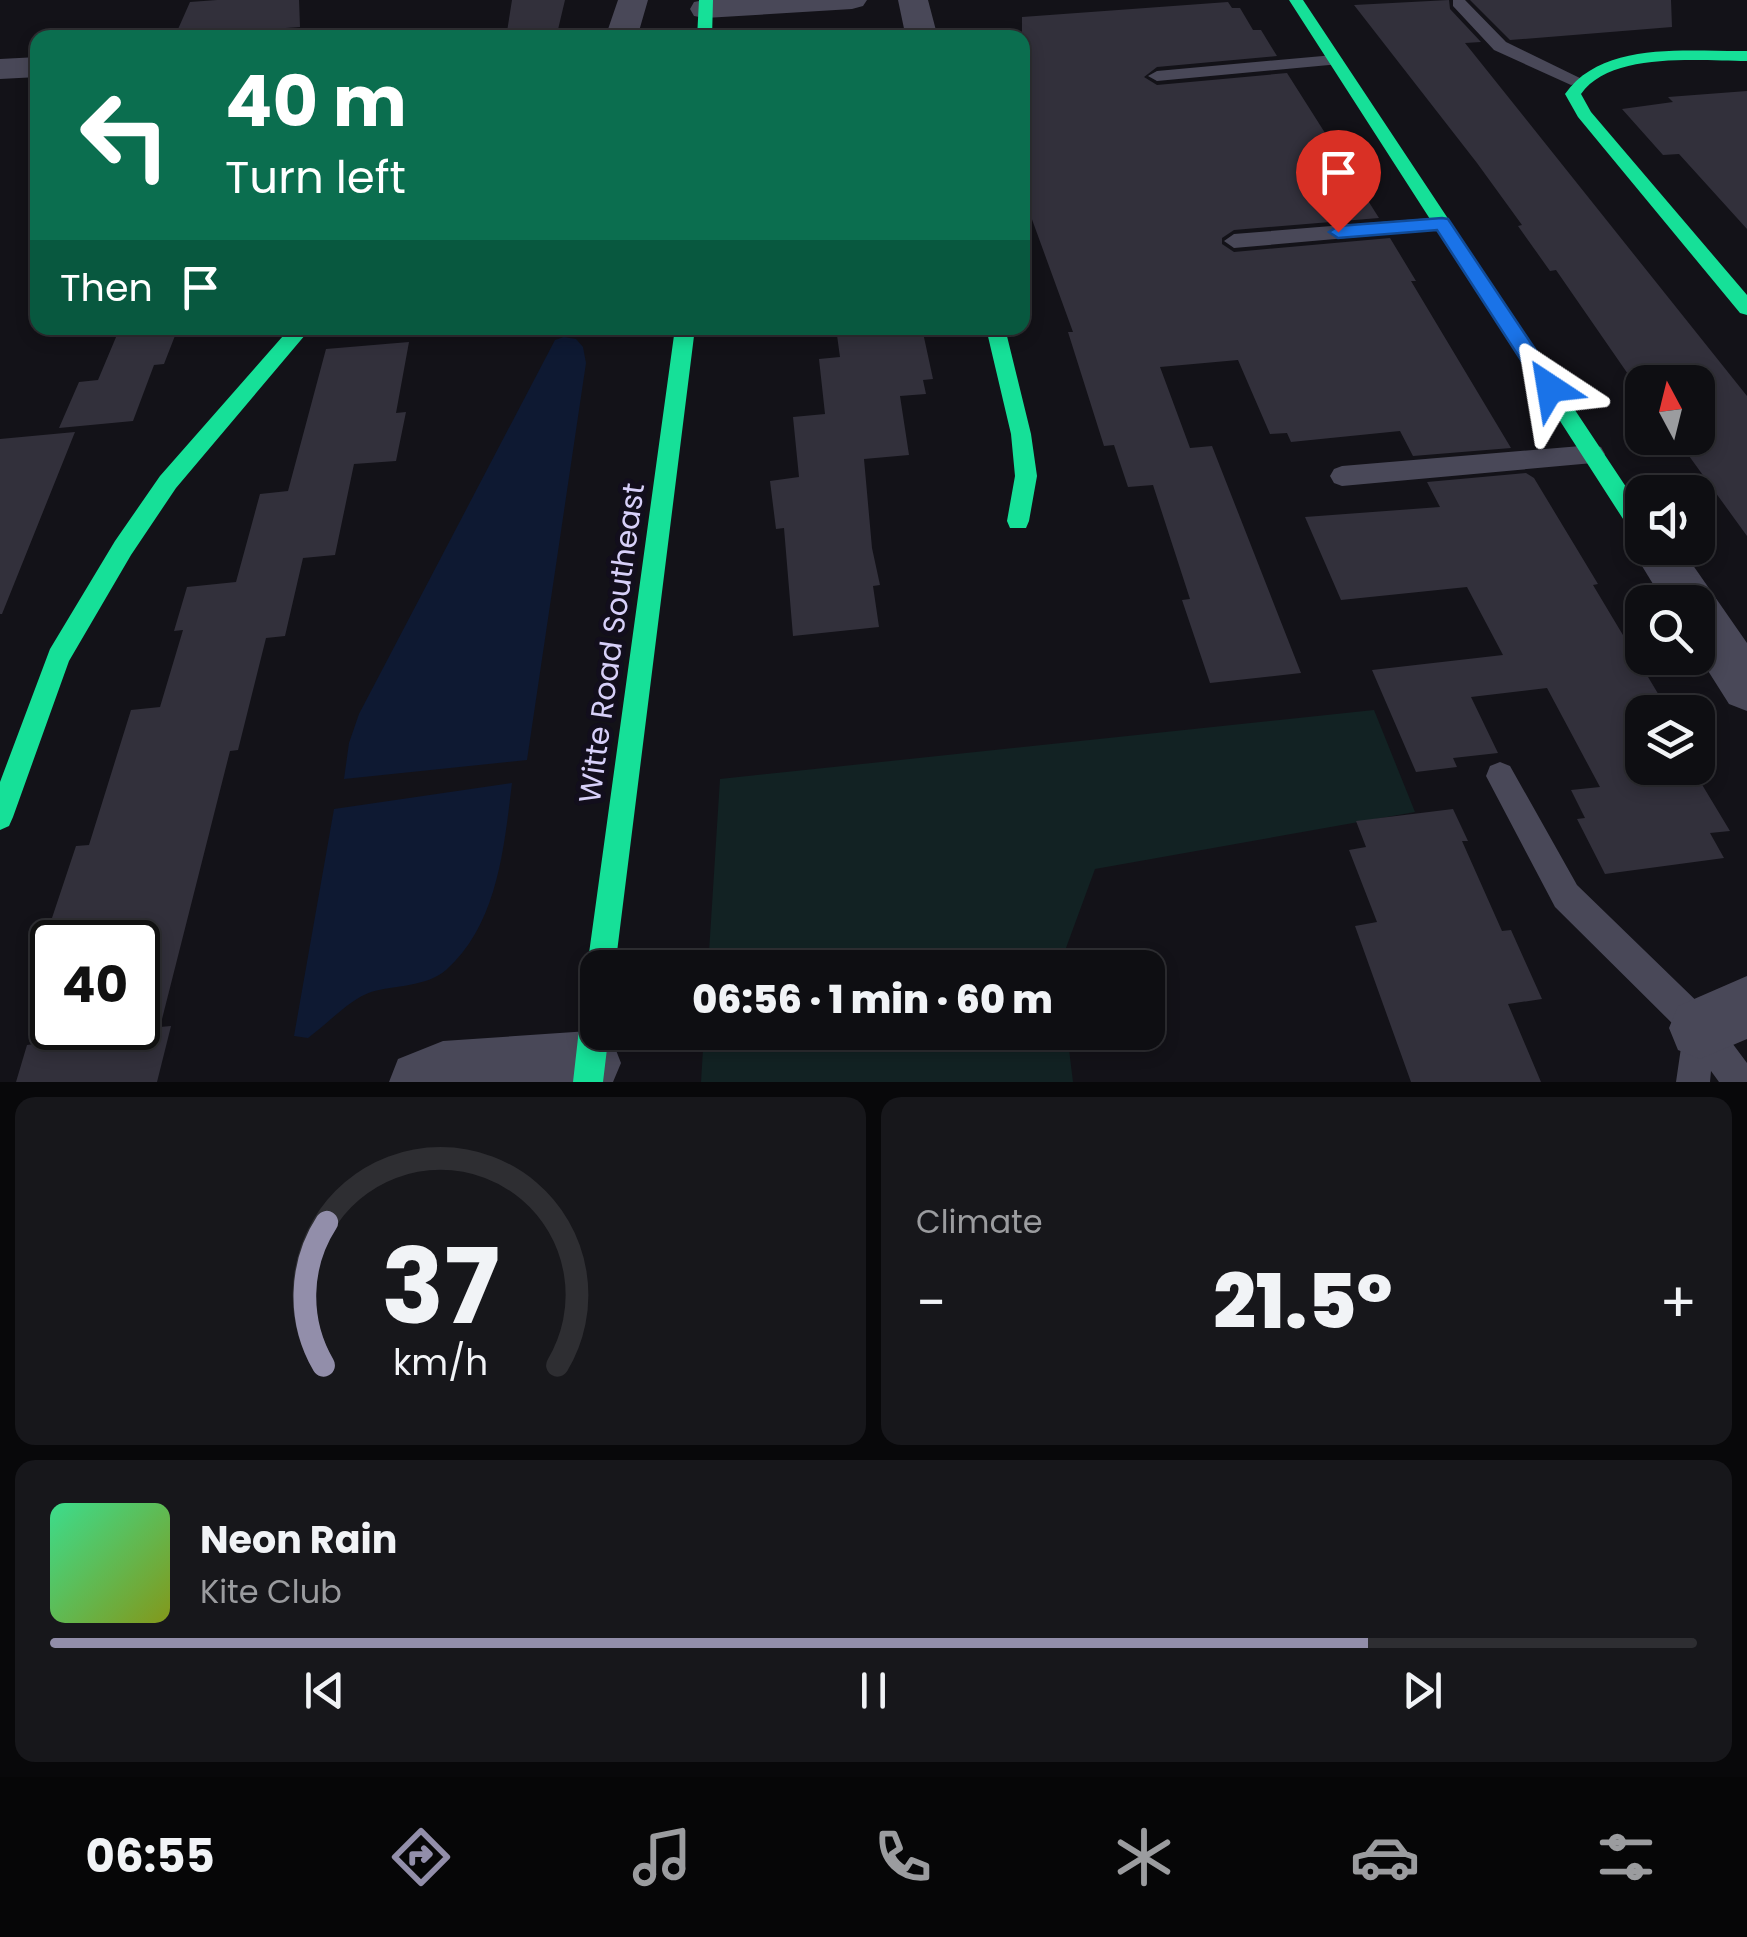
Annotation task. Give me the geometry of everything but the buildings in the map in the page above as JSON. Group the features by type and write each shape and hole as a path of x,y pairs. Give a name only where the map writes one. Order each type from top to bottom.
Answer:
{"street":[{"path":"624,30 633,0"},
{"path":"705,15 852,0"},
{"path":"913,0 920,30"},
{"path":"1296,0 1625,502"},
{"path":"1747,56 1595,68 1577,81 1573,94 1584,114 1747,308"},
{"path":"0,69 30,67"},
{"path":"0,817 59,657 123,548 168,482 295,335"},
{"name":"Witte Road Southeast","path":"603,950 684,335"},
{"path":"997,335 1021,434 1026,476 1018,522"},
{"path":"1715,638 1747,687"},
{"path":"422,1082 443,1073 589,1072"}],"lane":[{"path":"1459,2 1500,46 1577,81"},
{"path":"1157,76 1334,60"},
{"path":"1234,241 1442,224"},
{"path":"1342,476 1593,454"},
{"path":"1500,776 1566,896 1714,1039 1740,1082"}],"shaded area":[{"path":"1374,710 1415,812 1095,869 1065,950 709,950 720,779"},
{"path":"703,1050 1069,1050 1073,1082 701,1082"}],"water":[{"path":"576,339 583,347 586,363 527,760 344,779 349,743 359,714 555,340"},
{"path":"512,783 496,883 477,930 463,951 438,976 363,995 308,1038 294,1036 334,809"}],"traffic: fast":[{"path":"704,30 706,0"},
{"path":"1296,0 1625,503"},
{"path":"1747,56 1624,62 1583,79 1573,94 1584,114 1747,308"},
{"path":"0,817 59,657 123,548 168,482 295,335"},
{"path":"603,950 684,335"},
{"path":"997,335 1021,434 1026,476 1018,521"},
{"path":"588,1082 592,1050"}],"route":[{"path":"1338,232 1442,224 1550,388"}]}
